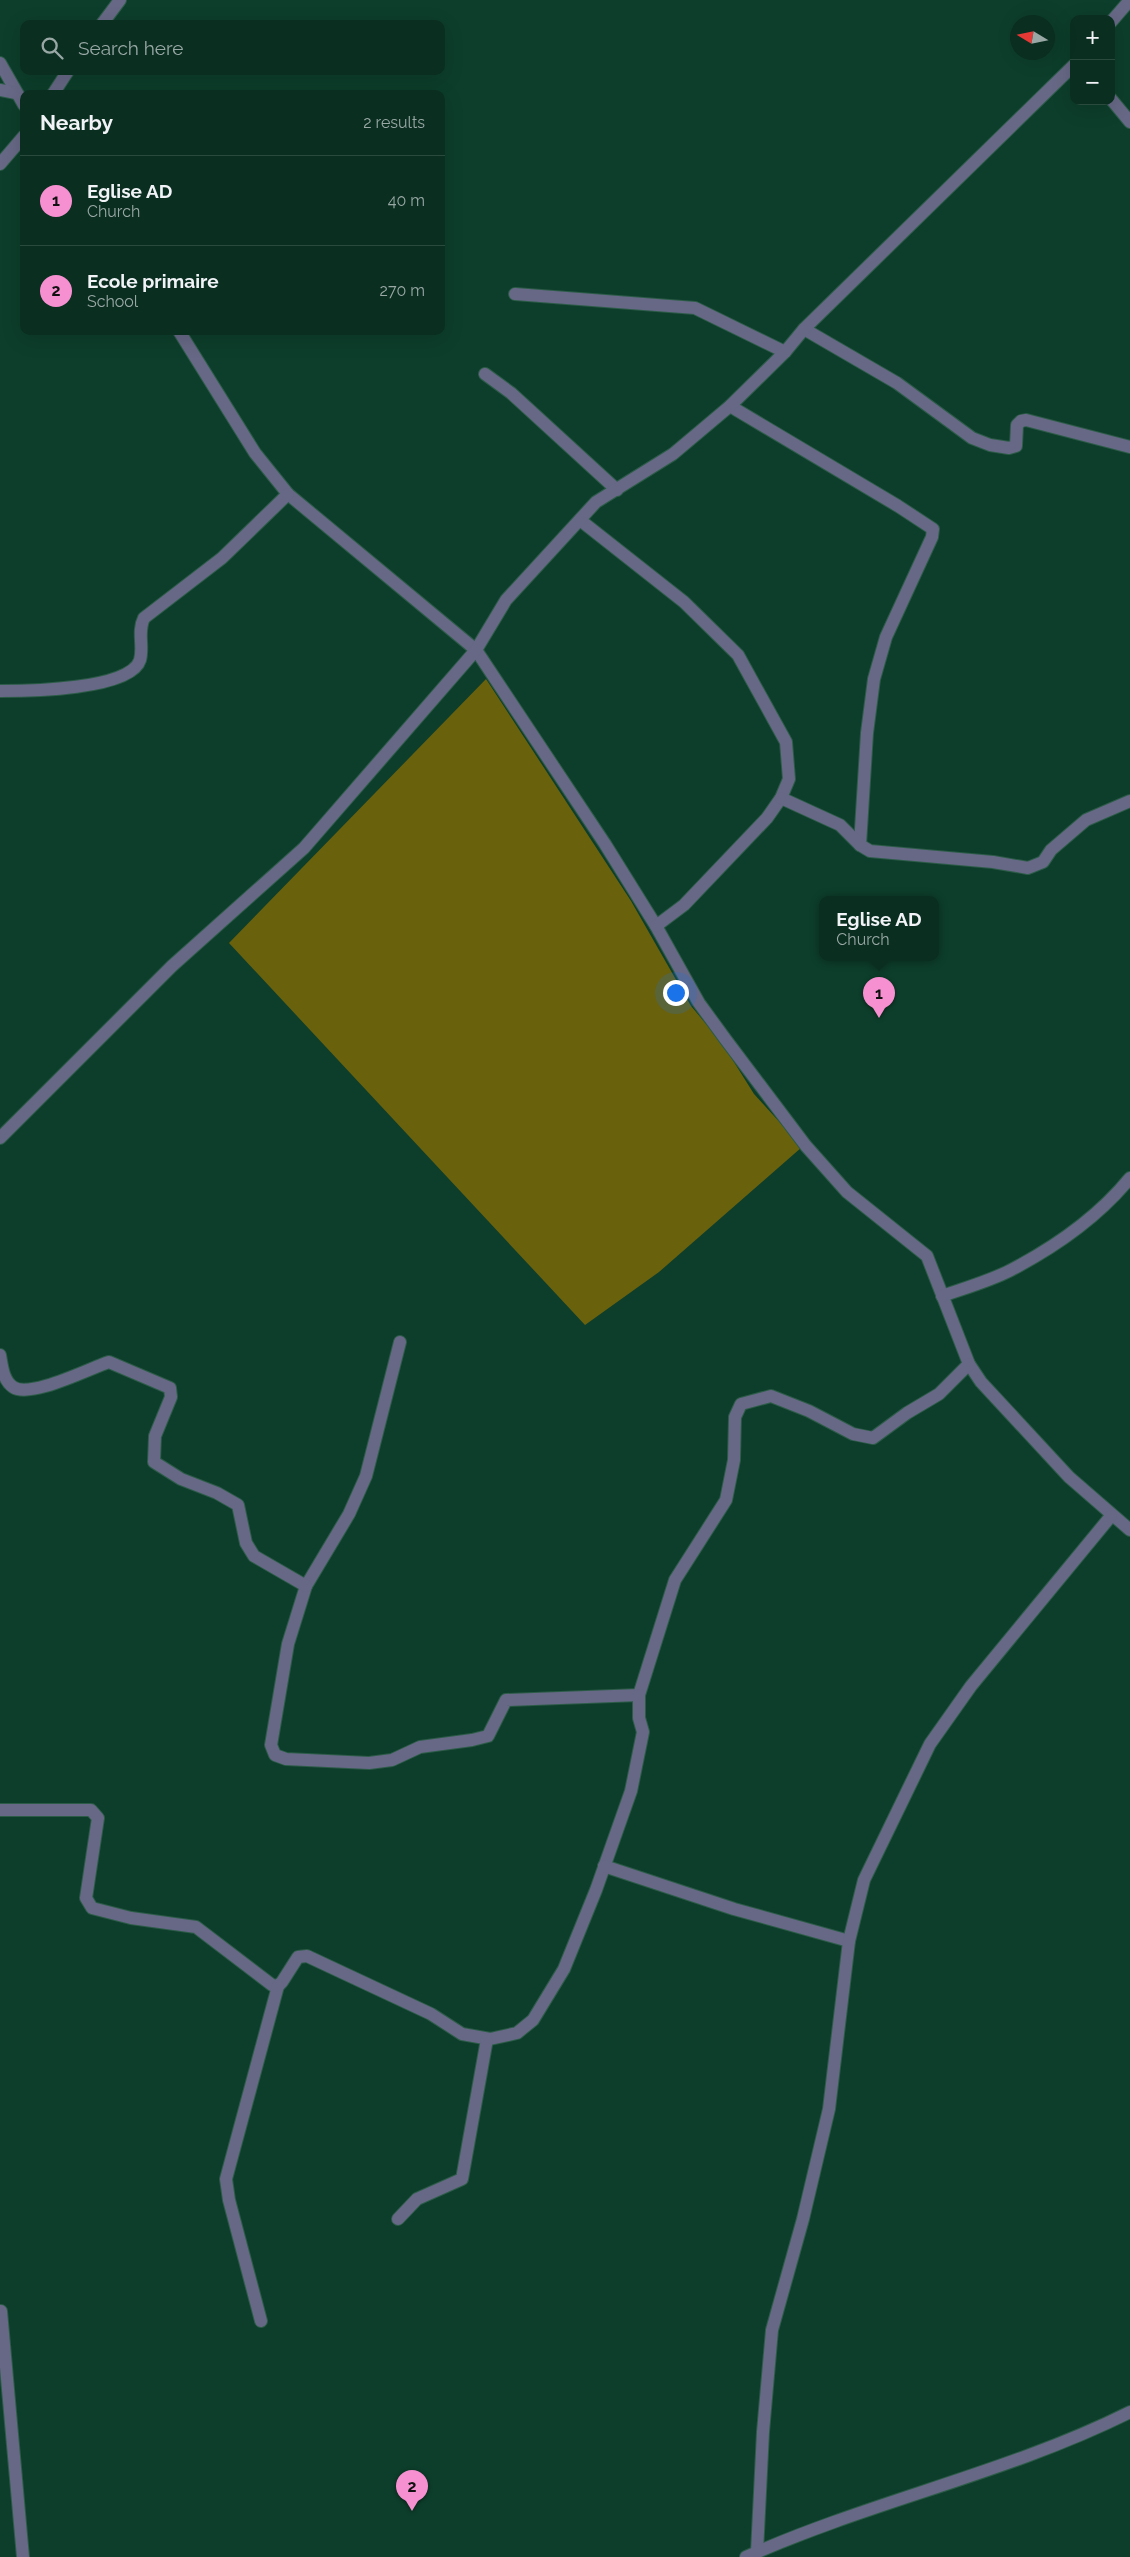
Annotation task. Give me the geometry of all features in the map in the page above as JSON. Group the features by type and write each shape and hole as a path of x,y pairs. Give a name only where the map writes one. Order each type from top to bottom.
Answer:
{"street":[{"path":"105,20 120,0"},
{"path":"1115,17 1130,0"},
{"path":"0,64 20,99"},
{"path":"0,1138 165,973 304,848 476,650 506,600 596,502 673,454 730,406 785,352 804,329 1070,68"},
{"path":"56,90 65,75"},
{"path":"0,90 16,93"},
{"path":"1115,103 1130,122"},
{"path":"0,164 20,141"},
{"path":"515,294 695,308 785,352"},
{"path":"804,329 897,384 972,438 990,445 1014,448 1016,446 1017,425 1021,421 1026,420 1130,447"},
{"path":"181,335 255,453 288,494 476,650 605,844 656,926 699,1003 806,1146 847,1192 927,1256 969,1364 981,1382 1069,1478 1111,1516 1130,1530"},
{"path":"485,374 512,393 617,490"},
{"path":"730,406 898,506 932,529 932,537 886,637 874,679 867,733 860,845"},
{"path":"0,691 83,686 113,679 133,670 140,661 140,626 144,618 222,558 288,494"},
{"path":"580,520 684,602 738,654 786,742 789,779 781,798 767,818 684,905 656,926"},
{"path":"781,798 840,825 860,845 870,851 993,862 1028,868 1043,862 1051,850 1086,820 1130,801"},
{"path":"942,1296 1010,1270 1045,1250 1108,1204 1130,1178"},
{"path":"400,1342 366,1476 349,1514 306,1586 288,1644 271,1745 275,1755 286,1759 369,1763 392,1760 420,1747 488,1736 506,1700 639,1696"},
{"path":"0,1355 5,1377 13,1387 26,1390 61,1381 109,1362 170,1388 171,1397 155,1436 154,1462 182,1479 217,1493 238,1505 246,1544 254,1556 306,1586"},
{"path":"261,2321 229,2200 226,2179 278,1986 298,1957 307,1956 431,2014 462,2034 487,2039 517,2033 533,2020 564,1969 604,1866 630,1791 643,1732 639,1718 639,1696 675,1580 726,1500 734,1460 735,1417 741,1404 771,1396 810,1411 853,1434 873,1438 907,1413 939,1394 969,1364"},
{"path":"1111,1516 970,1686 930,1744 864,1880 849,1941 829,2109 803,2219 772,2330 752,2555 894,2499 1089,2432 1130,2412"},
{"path":"0,1810 91,1810 98,1818 86,1898 92,1908 131,1918 196,1927 242,1965 272,1985 278,1986"},
{"path":"604,1866 734,1909 849,1941"},
{"path":"398,2219 418,2199 462,2179 487,2039"},
{"path":"1,2311 23,2557"}],"shaded area":[{"path":"486,679 631,901 691,1006 722,1043 754,1094 802,1147 659,1272 585,1325 229,943"}],"place":[{"name":"Eglise AD","path":"879,1018"},
{"name":"Ecole primaire","path":"412,2511"}]}
